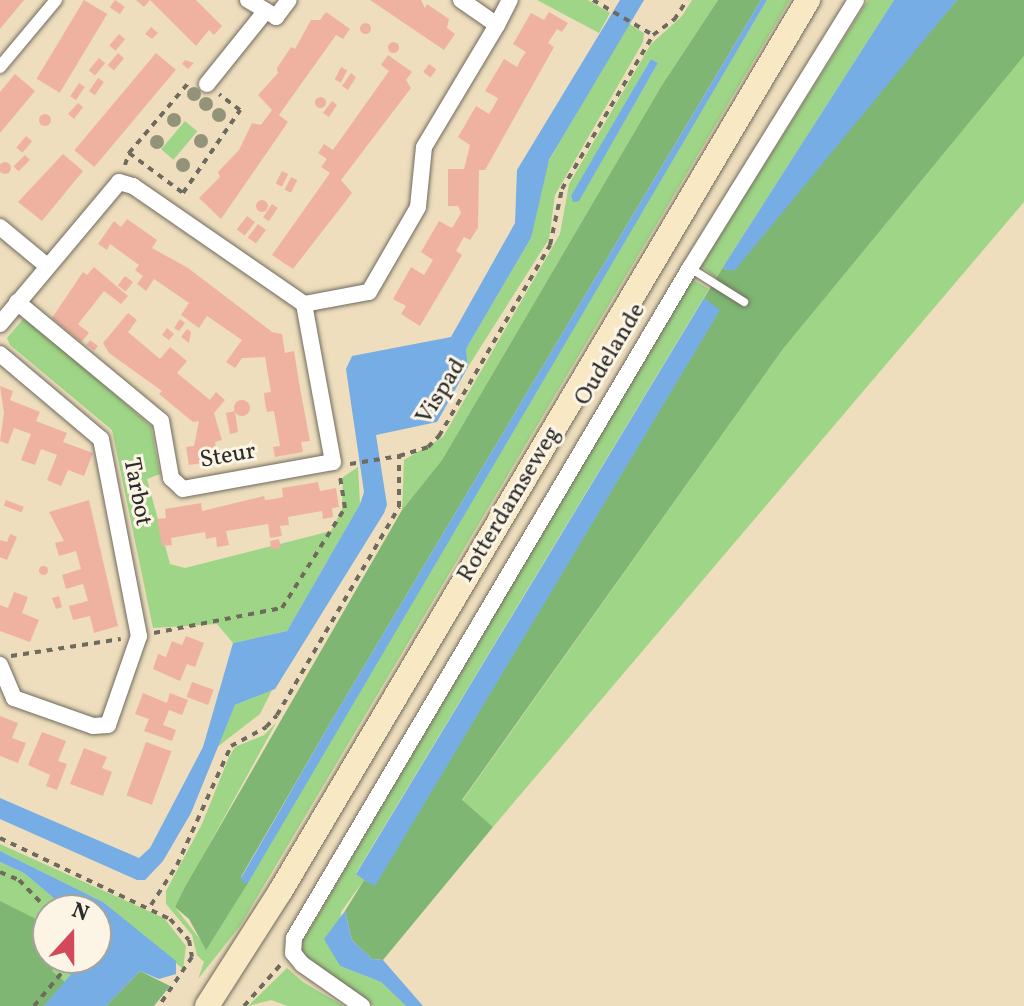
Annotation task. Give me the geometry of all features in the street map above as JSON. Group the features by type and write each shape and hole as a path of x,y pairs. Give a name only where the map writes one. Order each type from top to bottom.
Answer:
{"main road":[{"name":"Rotterdamseweg","path":"207,1006 288,879 808,0"}],"street":[{"path":"0,67 56,0"},
{"path":"248,0 264,13 276,17 289,0"},
{"path":"461,0 497,25"},
{"path":"304,304 369,292 418,207 424,147 510,0"},
{"name":"Oudelande","path":"293,953 294,938 690,268 856,0"},
{"path":"207,84 264,13"},
{"path":"0,324 46,265 119,182 133,186 304,304 341,463"},
{"path":"0,227 46,265"},
{"name":"Steur","path":"17,302 161,421 171,478 183,489 341,463"},
{"name":"Tarbot","path":"0,354 101,439 139,636"},
{"path":"0,666 14,698 93,726 108,725 139,636"},
{"path":"293,953 362,1006"}],"lane":[{"path":"690,268 744,302"}],"path":[{"path":"593,0 653,35"},
{"name":"Vispad","path":"341,463 399,456 428,447 439,436 550,245 562,189 653,35 674,20 687,0"},
{"path":"119,182 129,153 190,81 207,84 240,110 183,193 129,153"},
{"path":"151,905 177,865 231,746 266,727 277,715 399,507 399,456"},
{"path":"0,666 9,656 139,636 282,608 345,508 341,463"},
{"path":"0,838 151,905 189,940 192,957 159,1006"},
{"path":"0,872 19,880 33,894"},
{"path":"244,1006 293,953"},
{"path":"34,1006 61,974"}],"green space":[{"path":"537,0 588,0 610,13 599,33"},
{"path":"692,0 718,0 662,85 442,460 402,510 404,460 443,437 560,234 569,184 651,44 682,16","holes":["651,59 658,63 579,200 571,199"]},
{"path":"718,0 761,0 332,720 241,877 248,883 206,950 189,919 175,907 185,887 402,510 442,460 662,85"},
{"path":"767,0 790,0 240,926 198,979 204,962 197,955 192,935 166,904 166,891 202,824 229,757 235,747 264,735 276,723 175,907 206,947"},
{"path":"868,0 894,0 716,278 701,266"},
{"path":"957,0 1024,0 1024,56 783,349 462,800 493,827 383,960 372,959 352,940 345,911 364,880 375,885 719,311 704,298 723,267 726,270"},
{"path":"628,23 644,33 643,42 555,195 549,239 468,367 466,349 531,238 542,173"},
{"path":"1024,56 1024,202 493,827 462,801 783,349"},
{"path":"185,121 197,131 173,160 161,149"},
{"path":"692,279 709,289 356,873 364,880 341,912 340,966 381,982 406,1006 374,1006 304,958 301,944"},
{"path":"25,317 151,426 160,474 147,479 170,564 185,568 331,531 342,509 343,477 358,467 360,504 287,631 233,643 217,624 153,628 112,430 10,345 7,338"},
{"path":"272,690 260,714 216,748 235,705"},
{"path":"0,844 111,894 87,894 0,851"},
{"path":"0,862 24,873 49,894 32,894 32,974 107,974 129,1006 0,1006"},
{"path":"112,895 164,918 186,946 183,969 112,910"},
{"path":"0,901 32,917 32,974 56,974 65,982 44,1006 0,1006"},
{"path":"287,968 303,982 344,1006 288,1006 271,1000 248,1006"},
{"path":"140,971 170,986 154,1006 106,1006"}],"water":[{"path":"620,0 644,0 549,160 531,238 466,349 468,367 437,422 376,435 387,505 384,513 275,689 235,705 191,813 163,861 145,880 137,880 0,819 0,798 139,858 150,848 203,747 233,643 287,631 360,504 364,492 346,369 352,356 451,337 515,223 517,170"},
{"path":"761,0 767,0 248,883 243,883 241,878 332,720"},
{"path":"894,0 957,0 735,270 726,270 723,267"},
{"path":"651,59 658,63 579,201 573,202 571,196"},
{"path":"704,298 720,310 375,886 364,880 356,874"},
{"path":"0,851 87,894 49,894 24,873 0,862"},
{"path":"112,909 176,961 176,974 159,979 140,971 106,1006 44,1006 71,974 112,974"},
{"path":"345,911 352,940 372,959 383,960 423,1006 406,1006 381,982 340,966 324,939"}],"building":[{"path":"0,0 24,0 0,29"},
{"path":"84,0 107,14 60,93 37,79"},
{"path":"115,0 125,7 120,14 110,7"},
{"path":"136,0 150,0 144,7"},
{"path":"150,0 196,0 222,26 214,35 209,30 196,46"},
{"path":"370,0 421,0 425,8 427,4 449,19 447,28 455,34 444,50"},
{"path":"326,12 350,29 343,39 336,35 279,115 288,122 221,219 199,198 220,177 218,172 239,150 252,123 261,125 272,110 258,95 278,73 277,68 291,47 295,49 311,20 320,20"},
{"path":"549,12 568,23 562,32 557,29 548,43 554,47 485,170 479,170 478,228 470,240 464,237 456,251 462,255 420,326 401,314 406,306 393,299 411,267 424,275 433,260 421,252 439,221 452,228 461,213 458,206 448,206 448,169 464,169 470,145 458,137 476,106 489,114 494,106 498,98 485,91 504,59 517,67 526,52 513,44 531,13 544,20"},
{"path":"365,22 371,28 365,34 359,28"},
{"path":"151,27 158,33 152,39 145,34"},
{"path":"119,34 125,39 115,51 109,45"},
{"path":"393,41 399,47 393,53 387,47"},
{"path":"118,53 124,58 114,70 108,65"},
{"path":"156,53 176,70 94,167 74,150"},
{"path":"388,55 412,72 406,80 411,88 341,180 352,193 293,269 272,255 330,173 321,167 327,159 318,153 324,144 333,150 389,71 381,65"},
{"path":"99,58 105,63 95,75 89,70"},
{"path":"185,60 194,63 188,69 182,64"},
{"path":"429,64 436,69 430,77 423,72"},
{"path":"341,67 347,70 341,83 335,79"},
{"path":"351,73 356,77 348,90 342,86"},
{"path":"15,74 35,91 0,133 0,92"},
{"path":"98,78 104,82 95,95 89,91"},
{"path":"79,83 85,87 76,100 70,96"},
{"path":"320,97 325,102 320,107 315,102"},
{"path":"332,101 337,105 329,117 323,113"},
{"path":"78,103 83,107 74,119 68,114"},
{"path":"45,114 51,120 45,126 39,120"},
{"path":"26,136 32,141 22,153 16,147"},
{"path":"63,154 83,171 42,221 18,202"},
{"path":"25,155 30,160 19,171 14,166"},
{"path":"5,162 11,168 5,174 -1,168"},
{"path":"282,171 288,174 282,187 276,183"},
{"path":"291,177 297,180 291,193 285,189"},
{"path":"262,200 268,206 262,212 256,206"},
{"path":"272,204 278,208 269,221 263,217"},
{"path":"247,216 255,222 245,236 237,230"},
{"path":"127,219 157,240 152,248 188,268 272,332 282,334 285,353 294,351 310,441 301,442 303,452 275,457 273,447 280,446 274,411 267,412 265,403 264,393 271,392 265,357 242,358 235,368 226,362 242,340 207,316 199,328 181,315 189,303 154,279 146,291 137,284 143,276 135,270 139,265 110,244 107,250 98,244 114,221 121,227"},
{"path":"258,224 266,230 256,244 248,238"},
{"path":"94,267 128,296 121,304 104,291 78,324 89,333 81,342 52,318 83,272 87,275"},
{"path":"125,276 133,282 126,292 118,286"},
{"path":"128,313 137,320 128,332 160,359 170,347 187,361 177,373 210,400 216,392 225,400 214,413 222,440 215,442 218,461 189,465 186,447 194,446 199,421 193,422 159,394 162,391 109,353 103,343"},
{"path":"180,319 185,323 179,331 174,328"},
{"path":"167,328 174,334 169,340 162,335"},
{"path":"187,329 191,332 189,343 181,337"},
{"path":"90,340 98,346 94,351 86,345"},
{"path":"0,386 13,391 10,400 40,412 36,421 67,433 63,442 93,453 84,476 68,470 61,486 47,480 57,455 41,449 35,465 21,460 31,434 14,428 8,444 0,441 4,413"},
{"path":"242,400 248,402 248,414 242,416 236,414 234,408 236,402"},
{"path":"235,411 238,432 230,434 226,413"},
{"path":"318,482 320,491 336,488 339,507 332,508 333,517 323,519 322,511 288,517 289,525 280,526 282,536 270,538 268,524 226,531 229,545 217,547 216,537 206,539 205,532 171,538 172,545 162,546 157,519 166,518 165,509 201,503 202,511 264,496 265,500 274,499 283,497 282,488"},
{"path":"6,500 24,507 22,512 4,506"},
{"path":"89,500 118,626 94,633 90,616 73,620 69,606 88,601 83,584 66,589 62,575 81,569 76,551 59,556 55,543 64,541 49,512"},
{"path":"10,534 17,537 7,560 0,557 0,540 7,542"},
{"path":"279,539 281,548 271,549 270,541"},
{"path":"43,566 47,570 43,574 39,570"},
{"path":"14,592 28,597 22,613 39,620 30,642 0,631 0,605 8,608"},
{"path":"59,596 62,607 56,609 52,598"},
{"path":"186,636 204,643 195,667 187,664 180,681 153,669 158,654 166,657 172,641 182,645"},
{"path":"192,682 214,690 208,705 187,697"},
{"path":"143,693 167,703 170,693 188,700 182,715 169,710 163,725 176,730 172,741 144,731 149,719 135,714"},
{"path":"0,716 18,723 12,738 26,743 18,763 0,756"},
{"path":"42,732 66,741 58,761 67,764 57,790 46,786 50,775 28,765"},
{"path":"146,742 171,751 152,805 127,796"},
{"path":"84,748 107,757 102,768 112,772 103,796 70,784"}]}
